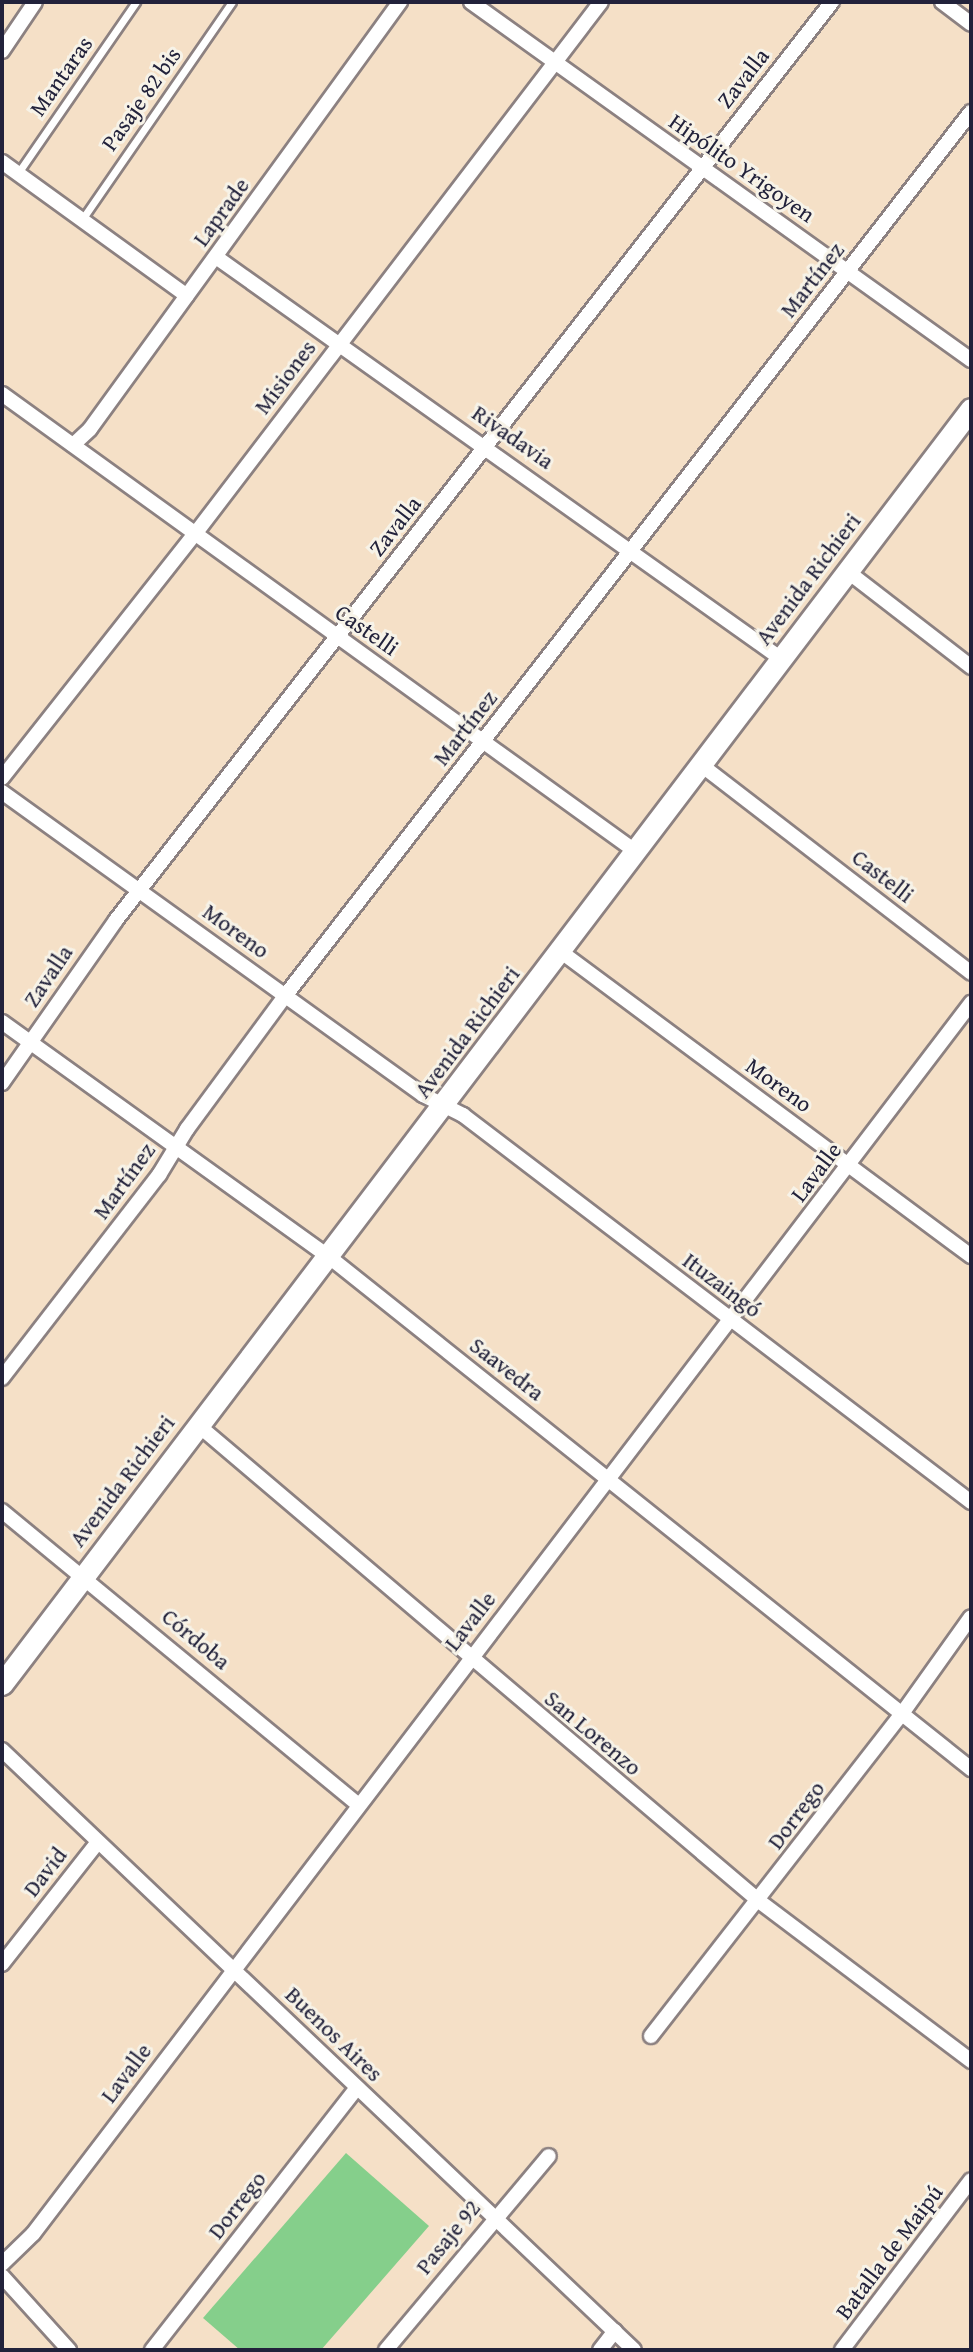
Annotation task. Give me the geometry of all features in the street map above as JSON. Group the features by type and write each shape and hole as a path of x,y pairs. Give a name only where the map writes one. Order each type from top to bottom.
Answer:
{"street":[{"path":"2,51 35,2"},
{"name":"Laprade","path":"73,444 90,429 400,2"},
{"name":"Hipólito Yrigoyen","path":"471,2 486,6 554,62 971,360"},
{"name":"Misiones","path":"2,778 195,534 601,2"},
{"name":"Zavalla","path":"2,1083 32,1043 82,965 831,2"},
{"path":"942,2 971,24"},
{"name":"Martínez","path":"2,1378 176,1148 285,996 971,112"},
{"path":"2,162 83,218 187,296"},
{"name":"Rivadavia","path":"216,257 488,446 780,658"},
{"name":"Castelli","path":"2,394 635,851"},
{"name":"Avenida Richieri","path":"2,1684 83,1574 445,1105 780,658 971,409"},
{"path":"847,571 971,667"},
{"name":"Castelli","path":"700,764 971,973"},
{"name":"Moreno","path":"2,792 423,1095 445,1105"},
{"name":"Moreno","path":"560,951 971,1256"},
{"name":"Lavalle","path":"2,2264 33,2234 469,1658 732,1321 971,1003"},
{"name":"Saavedra","path":"2,1022 328,1256 610,1479 901,1716 971,1769"},
{"name":"Ituzaingó","path":"445,1105 971,1502"},
{"name":"San Lorenzo","path":"198,1425 469,1658 759,1901 971,2061"},
{"name":"Córdoba","path":"2,1511 83,1574 359,1805"},
{"name":"Dorrego","path":"651,2036 901,1716 971,1617"},
{"name":"Buenos Aires","path":"2,1750 634,2350"},
{"name":"David","path":"2,1964 98,1842"},
{"name":"Dorrego","path":"152,2350 357,2088"},
{"name":"Pasaje 92","path":"386,2350 494,2217 549,2156"},
{"name":"Batalla de Maipú","path":"842,2350 971,2180"},
{"path":"2,2276 69,2350"},
{"path":"600,2350 615,2331"}],"lane":[{"name":"Mantaras","path":"18,173 136,2"},
{"name":"Pasaje 82 bis","path":"83,218 232,2"}],"green space":[{"path":"346,2153 429,2226 321,2350 240,2350 203,2318"}]}
